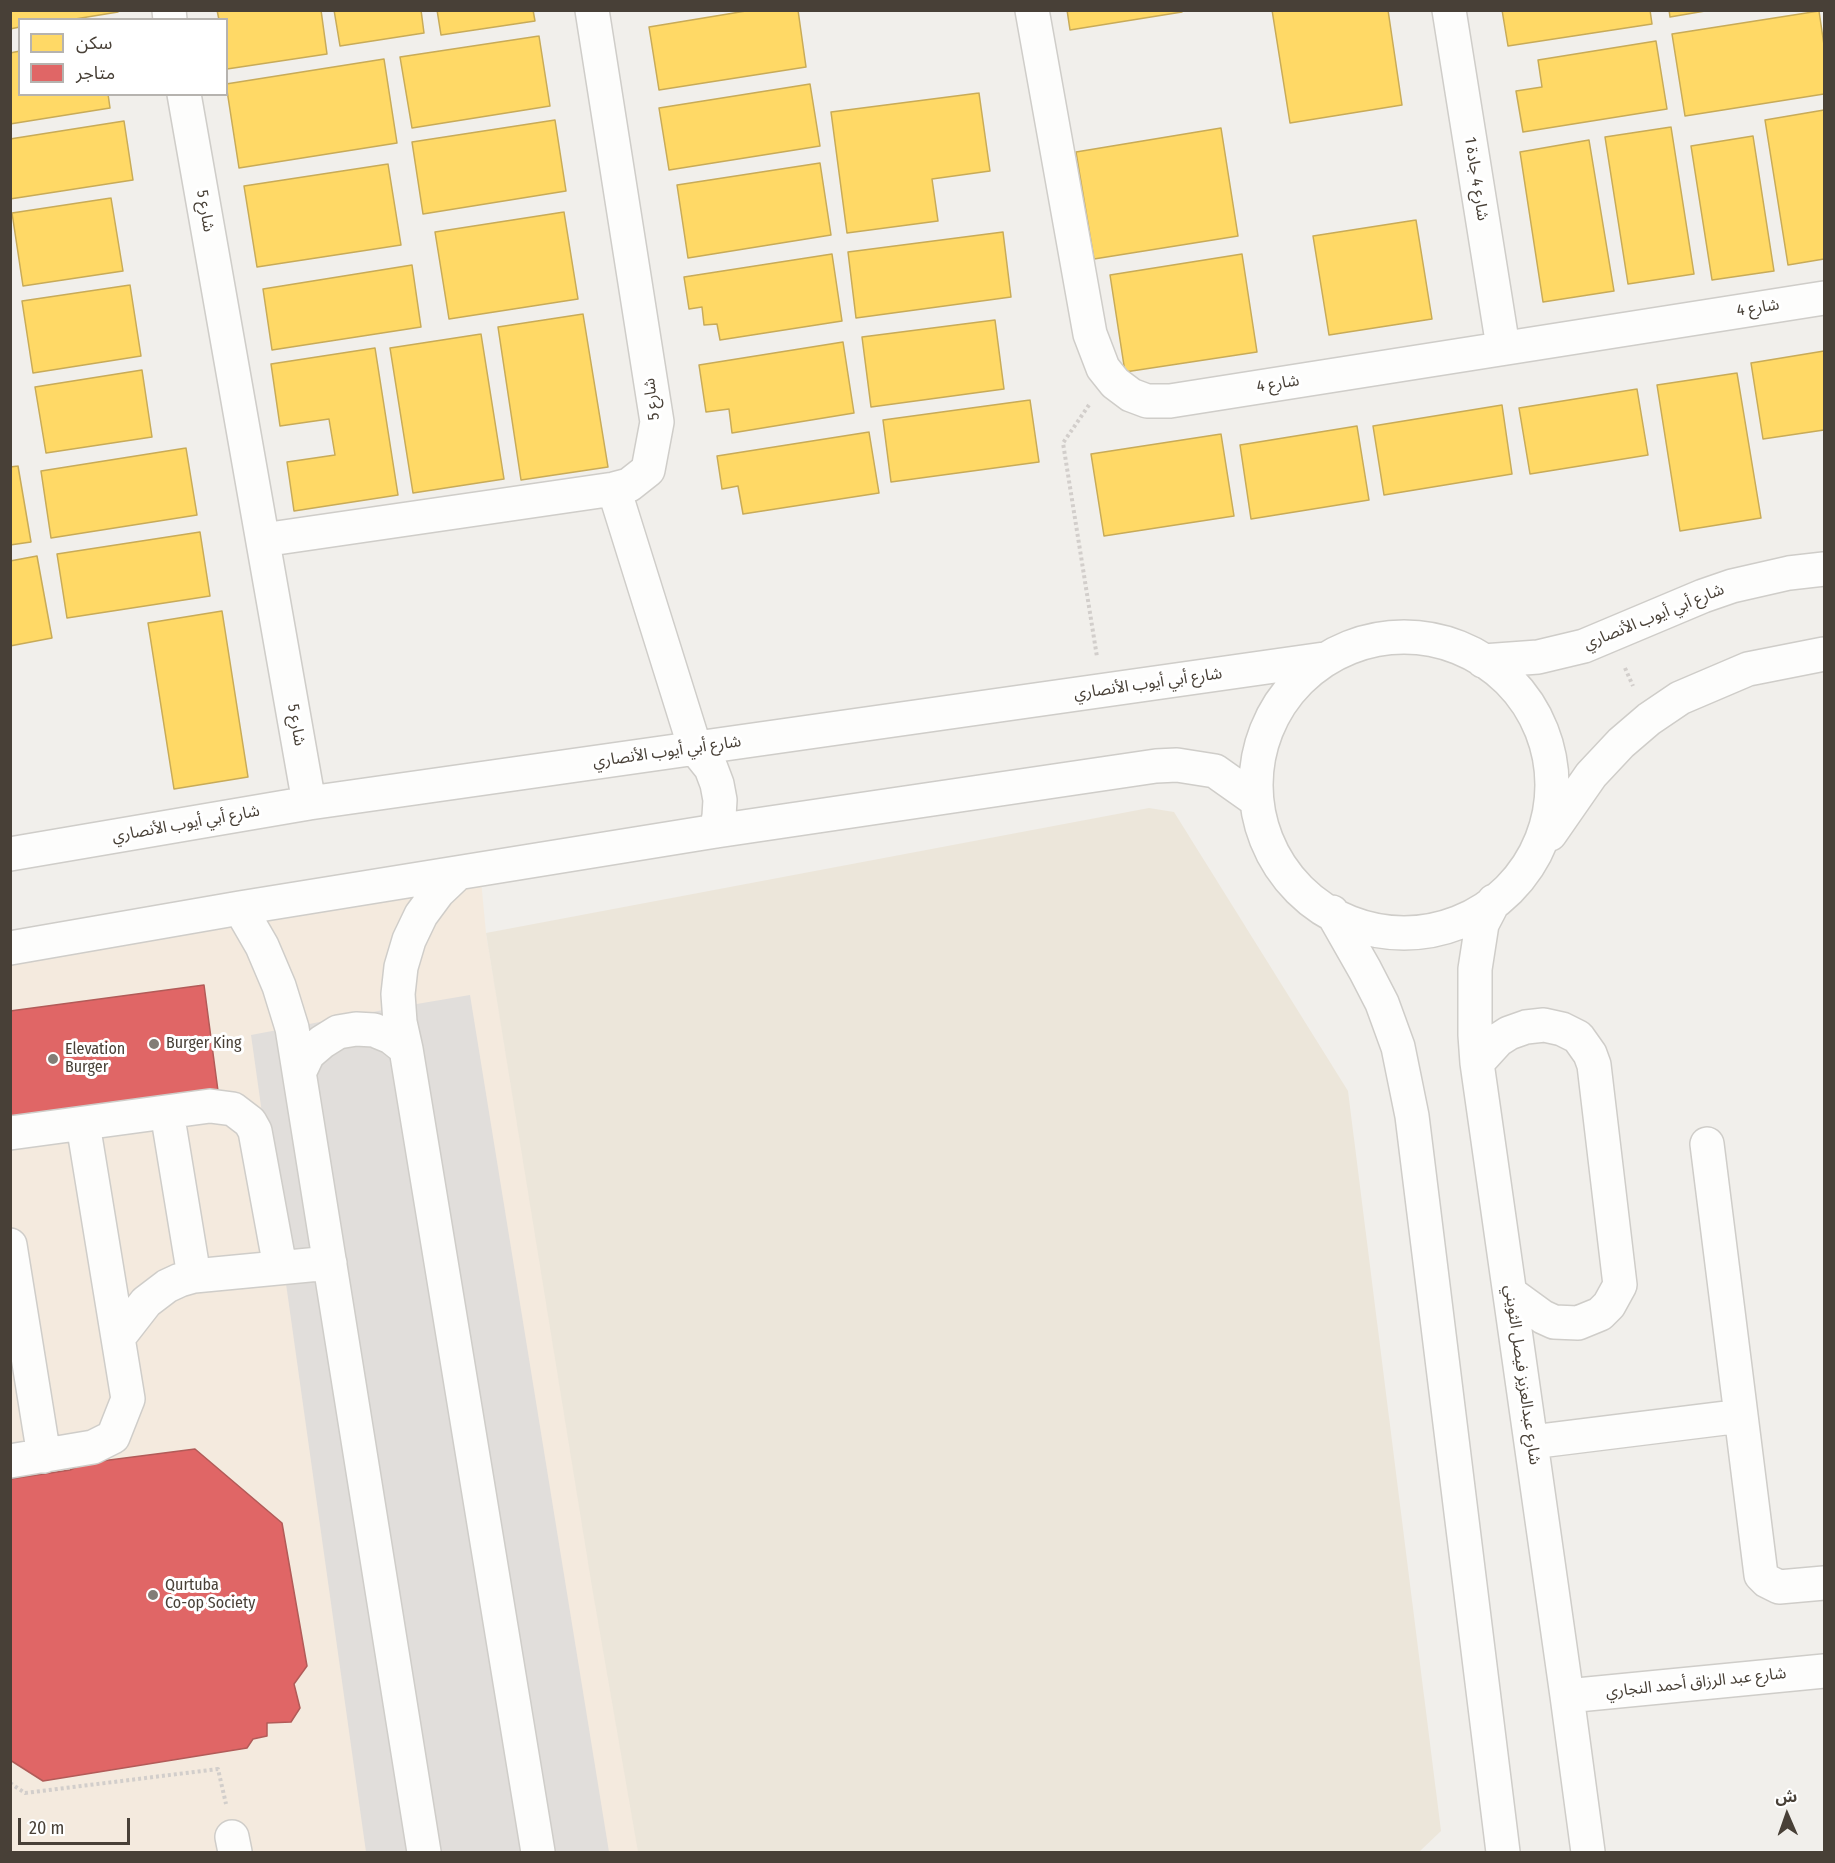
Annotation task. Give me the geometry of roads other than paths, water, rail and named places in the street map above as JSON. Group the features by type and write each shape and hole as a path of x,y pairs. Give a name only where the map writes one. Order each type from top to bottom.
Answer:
{"street":[{"name":"شارع 5","path":"263,540 614,489 629,485 648,470 657,422 592,10"},
{"name":"شارع 4","path":"1032,10 1086,318 1095,351 1103,368 1115,383 1131,395 1147,401 1170,401 1824,298"},
{"name":"شارع 4 جادة 1","path":"1449,10 1503,347"},
{"name":"شارع 5","path":"184,96 309,803"},
{"path":"614,489 695,748 711,768 717,784 720,800 716,831"},
{"name":"شارع أبي أيوب الأنصاري","path":"1483,660 1538,657 1584,646 1668,610 1732,586 1780,575 1824,569"},
{"path":"1538,853 1553,804 1550,753 1531,706 1497,668 1451,644 1408,636 1365,642 1324,659 1290,689 1266,728 1255,772 1256,800 1257,816 1274,859 1302,894 1351,925 1408,934 1465,921 1513,888 1538,853 1591,775 1621,743 1649,719 1680,698 1748,669 1824,654"},
{"name":"شارع أبي أيوب الأنصاري","path":"10,854 309,803 1324,659"},
{"path":"10,948 240,908 716,831 1156,766 1177,765 1215,771 1256,800"},
{"path":"458,873 438,892 421,915 409,940 401,967 398,994 400,1022 538,1852"},
{"name":"شارع عبدالعزيز فيصل الثويني","path":"1494,901 1482,924 1474,969 1477,1063 1568,1696 1588,1852"},
{"path":"240,908 262,946 279,986 292,1028 424,1852"},
{"path":"1332,912 1382,1003 1398,1047 1412,1116 1503,1852"},
{"path":"1477,1063 1498,1040 1509,1033 1526,1027 1544,1025 1562,1029 1578,1037 1590,1054 1594,1065 1620,1285 1609,1305 1600,1314 1578,1323 1566,1324 1543,1317 1510,1293"},
{"path":"300,1071 308,1054 338,1032 356,1029 374,1030 391,1037 406,1048"},
{"path":"10,1133 220,1106 233,1109 250,1122 255,1131 280,1267"},
{"path":"167,1112 194,1276"},
{"path":"10,1461 93,1447 113,1437 128,1399 83,1124"},
{"path":"1707,1144 1761,1575 1779,1587 1824,1583"},
{"path":"10,1245 44,1456"},
{"path":"118,1338 146,1302 156,1293 167,1286 194,1276 330,1263"},
{"path":"1531,1442 1741,1416"},
{"name":"شارع عبد الرزاق أحمد النجاري","path":"1568,1696 1824,1671"}],"place":[{"name":"Burger King","path":"154,1044"},
{"name":"Elevation Burger","path":"53,1059"},
{"name":"Qurtuba Co-op Society","path":"153,1595"}]}
